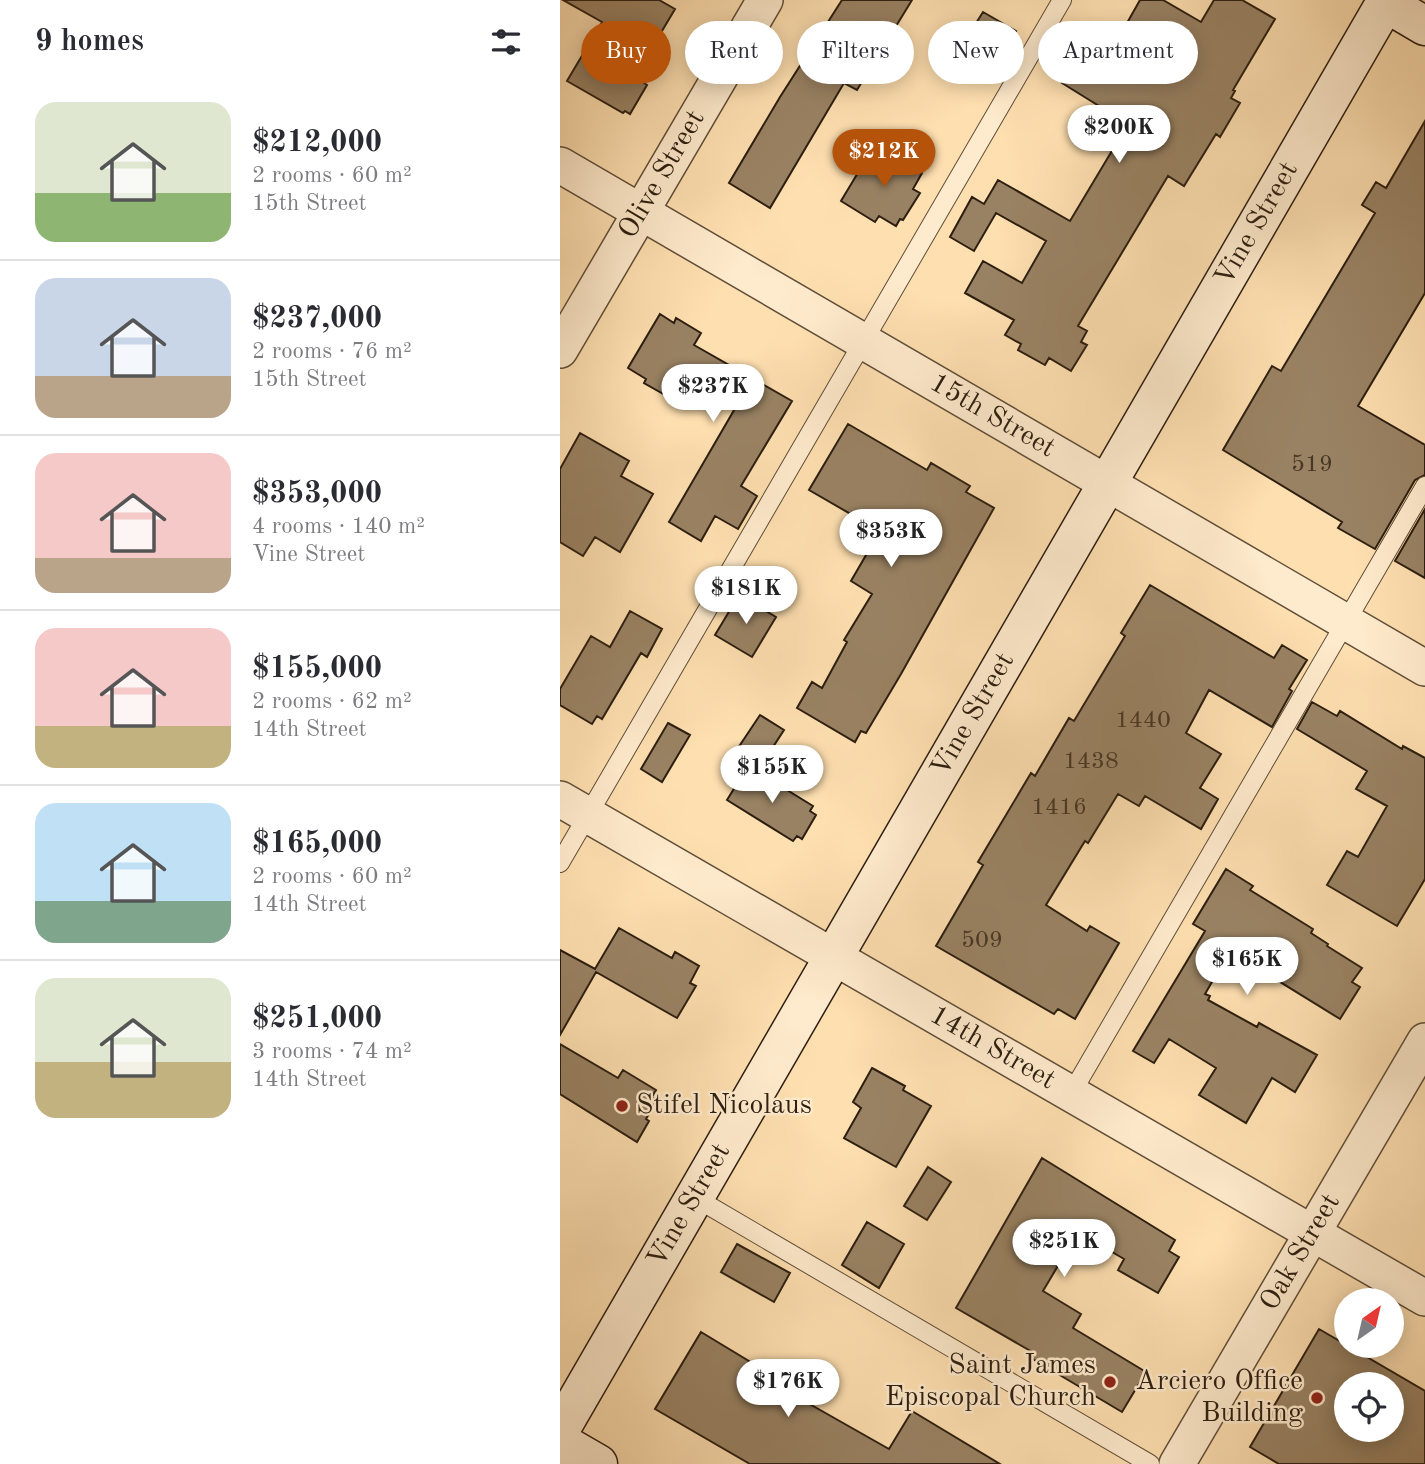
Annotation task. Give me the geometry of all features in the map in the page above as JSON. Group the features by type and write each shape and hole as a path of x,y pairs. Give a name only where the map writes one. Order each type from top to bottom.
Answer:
{"street":[{"name":"Olive Street","path":"560,350 765,0"},
{"path":"1384,1 1425,26"},
{"name":"Vine Street","path":"560,1430 1384,1"},
{"name":"15th Street","path":"560,166 1425,668"},
{"name":"14th Street","path":"574,807 1425,1298"},
{"name":"Oak Street","path":"1177,1464 1425,1041"},
{"path":"560,1442 598,1464"}],"lane":[{"path":"560,863 574,807 864,342 1062,0"},
{"path":"1071,1094 1425,486"},
{"path":"694,1197 1150,1464"}],"building":[{"path":"563,0 659,0 675,9 668,21 600,21"},
{"path":"842,0 912,0 899,21 829,21"},
{"path":"1140,0 1163,0 1201,22 1214,0 1242,0 1275,19 1233,90 1235,91 1231,98 1240,103 1220,137 1216,134 1184,186 1168,176 1078,326 1087,331 1081,342 1087,345 1071,371 1049,358 1045,365 1018,350 1021,344 1005,335 1014,320 965,293 983,261 1022,283 1046,241 996,213 974,251 950,237 972,197 984,204 998,180 1070,221 1128,124 1064,84 1198,84 1198,21 1128,21"},
{"path":"983,12 999,21 977,21"},
{"path":"581,57 581,84 647,85 630,114 625,111 623,113 567,81"},
{"path":"797,70 797,84 843,84 770,208 729,183"},
{"path":"846,84 861,84 857,90"},
{"path":"1425,121 1425,293 1358,406 1425,445 1425,475 1415,480 1375,549 1338,528 1342,522 1223,450 1272,366 1281,371 1375,213 1362,205 1376,182 1386,188"},
{"path":"887,152 922,173 913,189 920,193 903,220 900,219 896,226 879,216 875,222 841,201 868,156 880,163"},
{"path":"660,314 674,323 676,318 701,333 694,345 792,401 741,486 757,496 738,529 715,516 701,541 669,522 737,405 680,370 665,395 644,383 646,379 628,368"},
{"path":"848,424 927,470 931,463 970,486 966,492 994,508 866,733 861,731 855,742 797,708 812,682 822,688 847,642 844,640 872,594 851,581 880,531 809,490"},
{"path":"580,433 629,461 621,476 653,494 620,552 595,537 583,556 560,542 560,469"},
{"path":"1425,509 1425,578 1395,561"},
{"path":"1150,585 1274,658 1282,645 1307,660 1289,689 1292,691 1272,727 1209,690 1186,733 1221,754 1200,788 1218,799 1201,829 1145,796 1139,806 1118,794 1088,843 1085,841 1046,905 1087,931 1090,926 1119,943 1075,1019 1058,1009 1054,1014 936,946 983,865 978,862 1031,773 1035,776 1069,718 1074,721 1125,636 1121,633"},
{"path":"739,595 776,617 752,657 715,635"},
{"path":"630,611 662,629 647,657 641,653 602,719 597,716 592,724 560,705 560,689 591,636 610,647"},
{"path":"1312,702 1337,716 1340,711 1402,749 1403,746 1425,758 1425,879 1397,926 1327,885 1347,851 1358,857 1387,806 1356,789 1367,771 1297,729"},
{"path":"760,715 784,730 760,767 736,751"},
{"path":"668,723 690,735 662,782 641,769"},
{"path":"748,766 813,806 810,811 816,815 802,839 797,836 793,841 727,800"},
{"path":"1226,869 1253,886 1250,890 1313,929 1311,933 1328,944 1327,946 1362,968 1352,982 1360,987 1340,1019 1230,951 1205,994 1210,996 1208,1000 1257,1027 1259,1023 1317,1055 1295,1092 1272,1078 1246,1123 1199,1095 1216,1068 1169,1039 1154,1063 1133,1051 1205,931 1193,924"},
{"path":"619,928 672,958 675,952 699,966 690,983 696,986 677,1018 596,972 560,1035 560,950 595,969"},
{"path":"560,1044 618,1078 623,1070 656,1090 652,1097 657,1100 637,1142 560,1094"},
{"path":"872,1068 905,1086 903,1090 931,1106 896,1167 844,1138 861,1108 853,1102"},
{"path":"1042,1158 1175,1240 1169,1251 1179,1257 1158,1293 1118,1270 1124,1259 1078,1232 1043,1291 1081,1314 1073,1328 1146,1372 1122,1412 1031,1358 1034,1353 956,1308"},
{"path":"928,1167 951,1182 927,1220 904,1206"},
{"path":"867,1222 904,1244 879,1288 842,1265"},
{"path":"737,1244 790,1273 774,1302 721,1272"},
{"name":"Arciero Office Building","path":"1319,1329 1334,1338 1334,1358 1369,1358 1393,1372 1334,1372 1334,1442 1404,1442 1404,1379 1425,1391 1425,1464 1279,1464 1250,1447"},
{"path":"701,1332 802,1393 799,1398 889,1449 912,1411 1000,1464 750,1464 655,1409"}],"place":[{"name":"Stifel Nicolaus","path":"622,1106"},
{"name":"Saint James Episcopal Church","path":"1110,1382"},
{"name":"Arciero Office Building","path":"1317,1398"}]}
